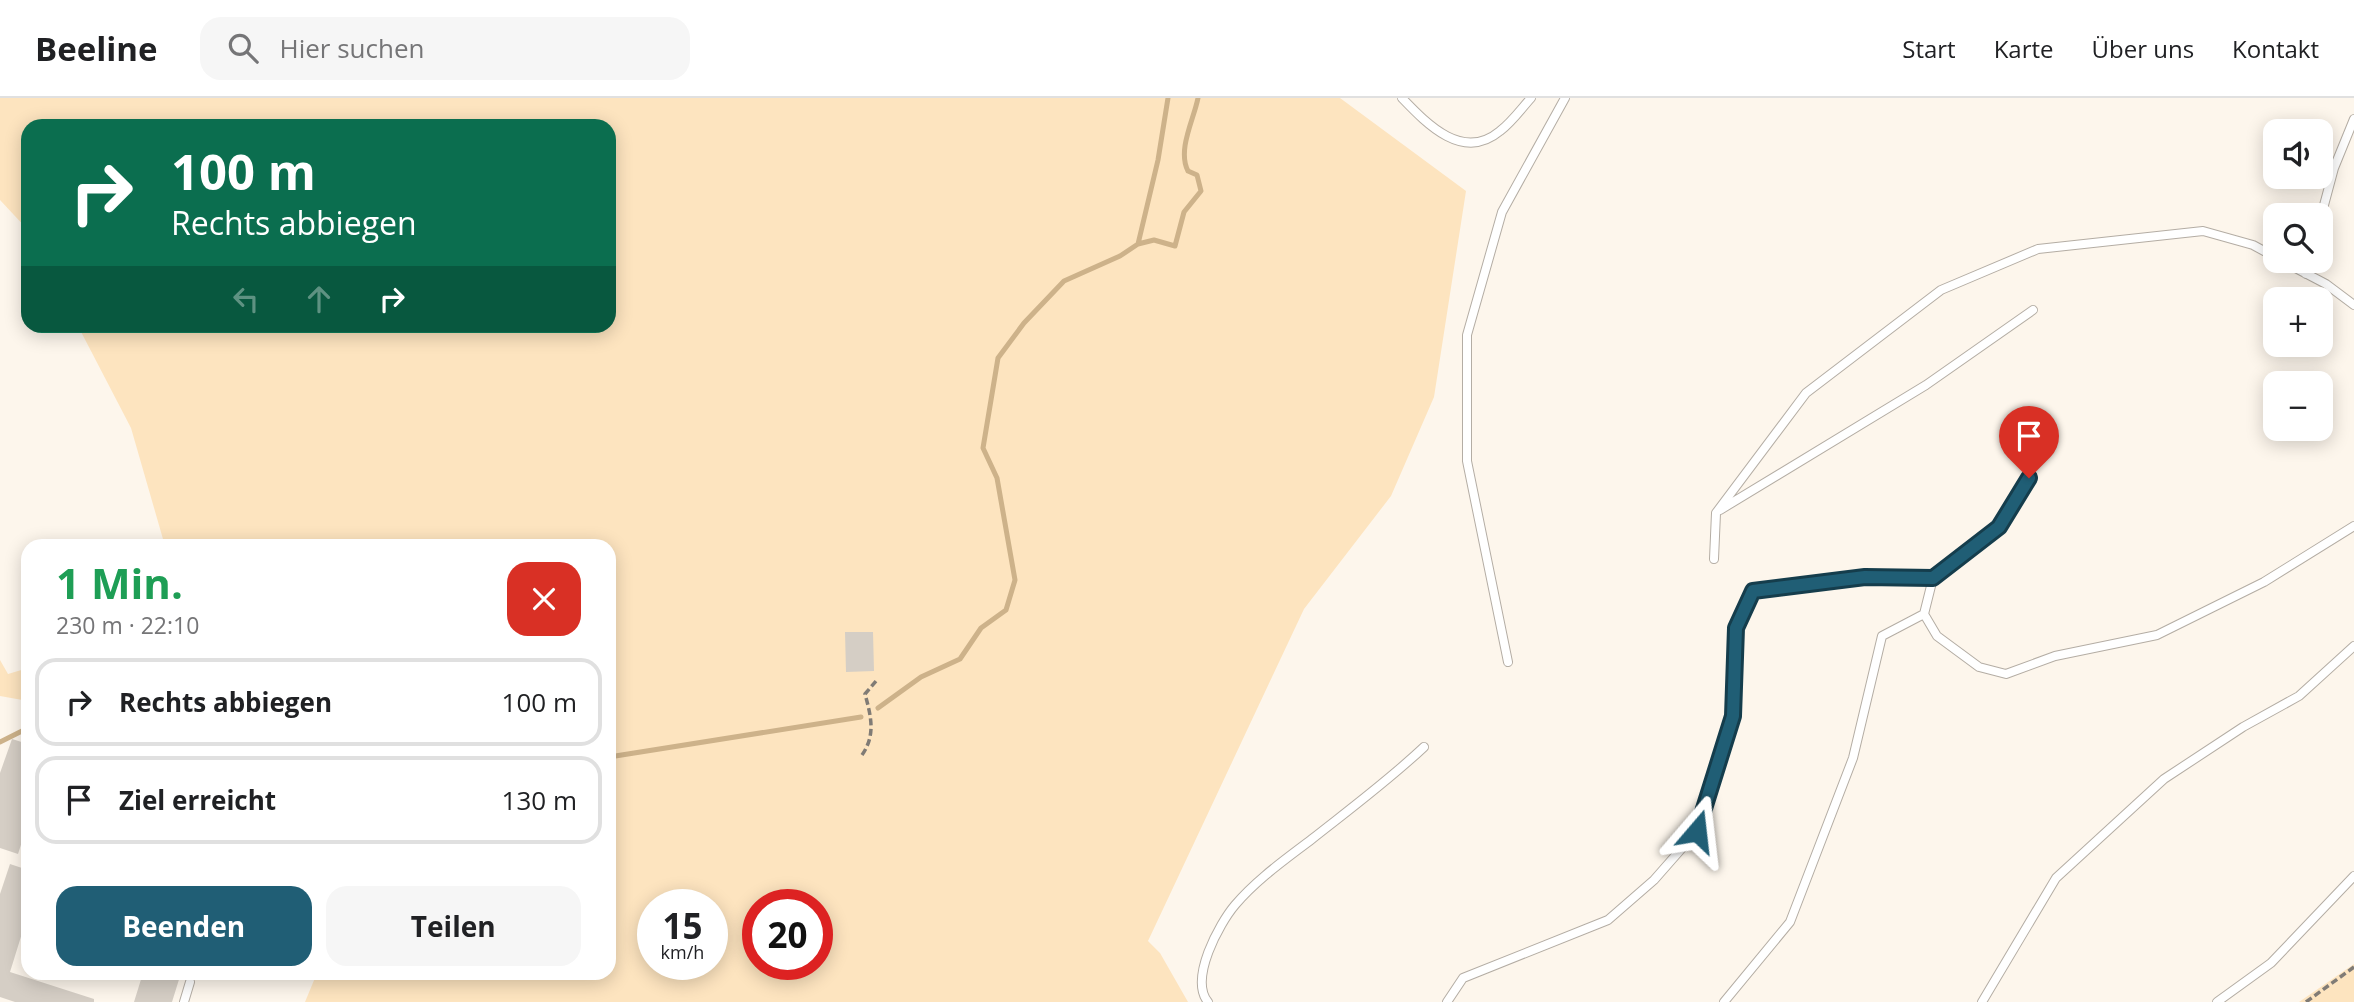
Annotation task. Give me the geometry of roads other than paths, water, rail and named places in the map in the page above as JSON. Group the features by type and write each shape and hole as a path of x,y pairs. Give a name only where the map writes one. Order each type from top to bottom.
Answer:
{"lane":[{"path":"1402,98 1429,127 1448,139 1476,143 1499,132 1531,98"},
{"path":"1508,662 1467,461 1466,335 1502,212 1565,98"},
{"path":"2325,203 2334,168 2354,119"},
{"path":"1714,559 1716,513 1806,393 1941,290 2038,249 2203,231 2253,245 2263,250"},
{"path":"2306,274 2354,305"},
{"path":"1716,513 1926,385 2033,310"},
{"path":"2029,478 1999,527 1933,578 1924,614 1937,636 1979,667 2006,674 2055,656 2157,635 2264,582 2354,526"},
{"path":"1447,1002 1463,978 1608,920 1654,880 1697,831 1733,716 1736,628 1753,591 1865,577 1933,578"},
{"path":"1724,1002 1790,922 1853,758 1882,636 1924,614"},
{"path":"1982,1002 2056,878 2164,779 2243,727 2300,695 2354,646"},
{"path":"1209,1002 1204,997 1202,977 1206,957 1234,906 1279,864 1395,775 1424,747"},
{"path":"2217,1002 2272,963 2354,876"},
{"path":"184,1002 190,982"}],"waterway":[{"path":"878,708 921,677 960,659 981,628 1006,610 1015,580 997,478 983,448 998,358 1024,323 1064,281 1120,256 1138,244 1158,160 1168,98"},
{"path":"1138,244 1154,240 1175,246 1184,212 1201,191 1197,175 1188,171 1184,154 1198,98"},
{"path":"616,756 861,717"},
{"path":"0,742 21,732"}]}
